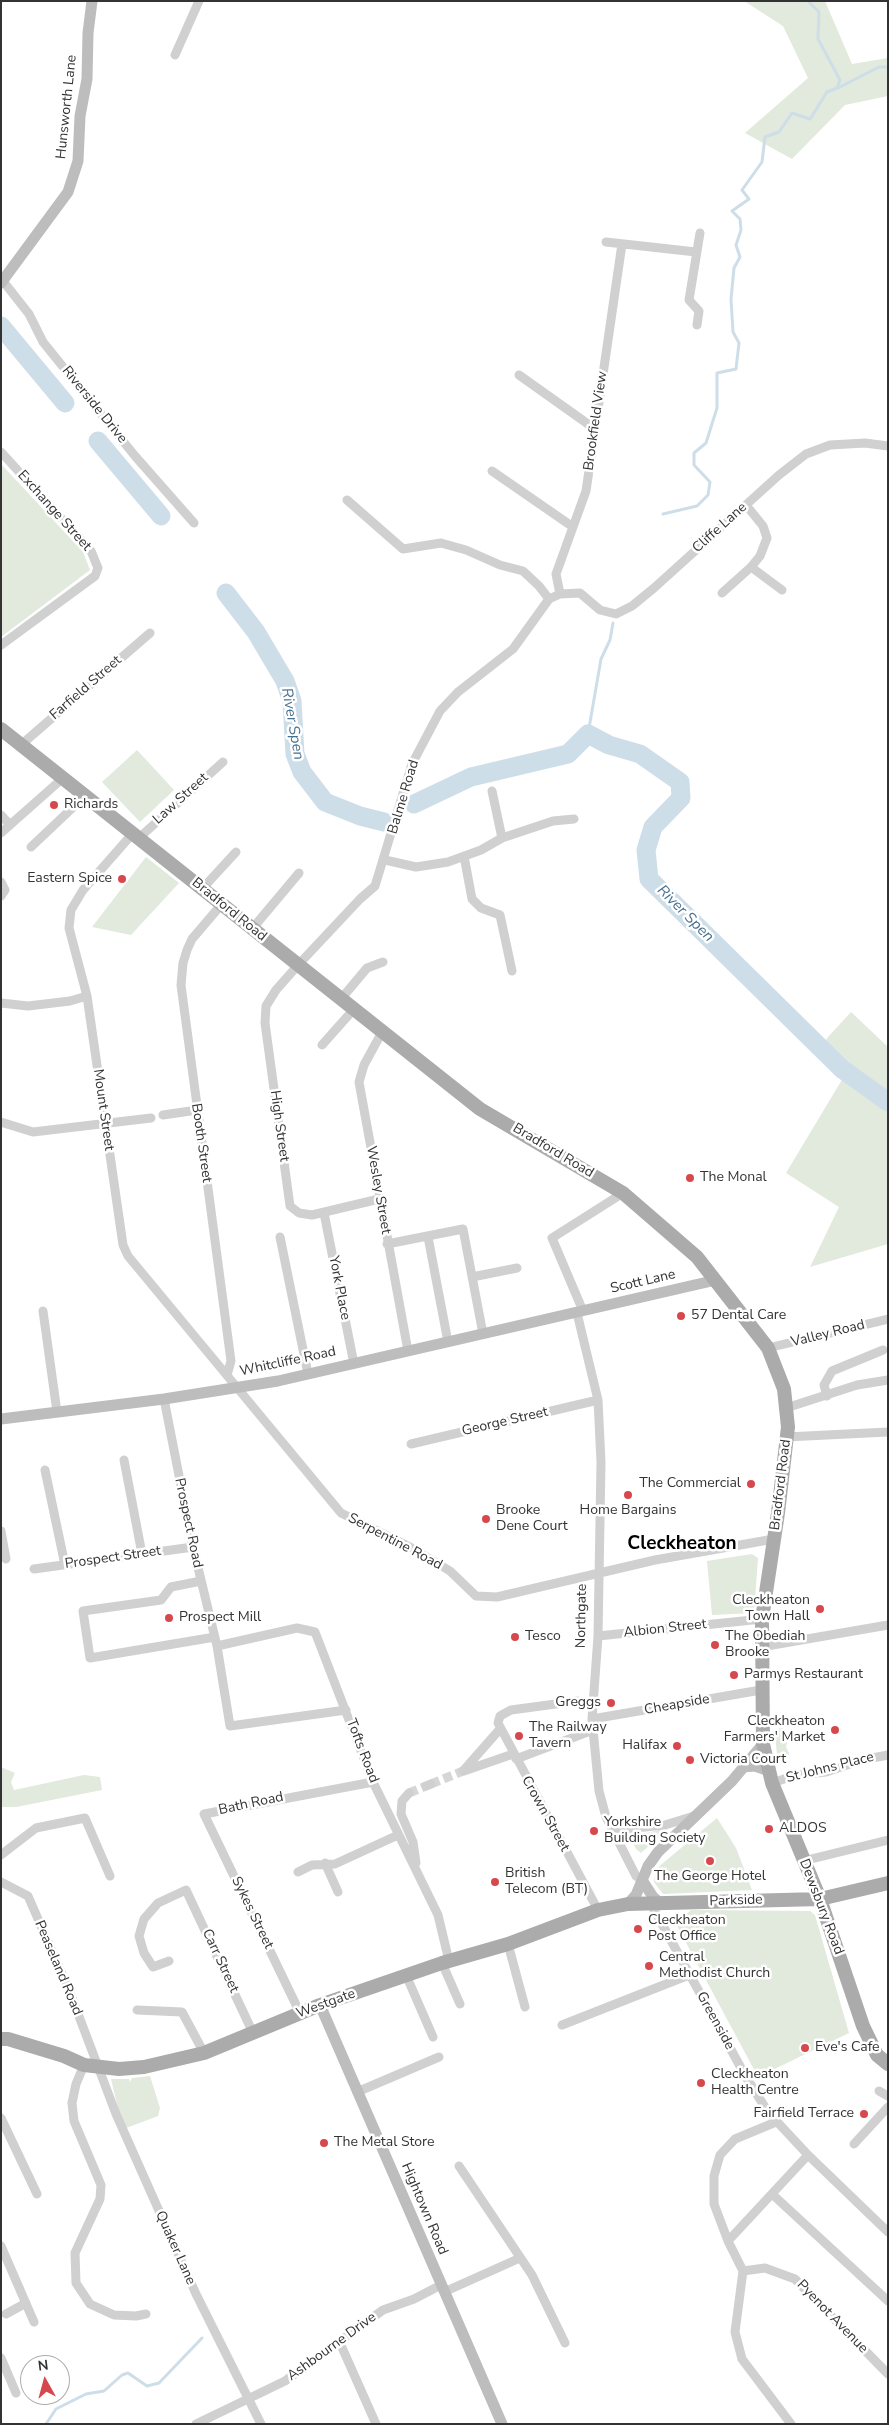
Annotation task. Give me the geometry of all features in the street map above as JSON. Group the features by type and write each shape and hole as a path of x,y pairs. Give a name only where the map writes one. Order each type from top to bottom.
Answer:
{"main road":[{"name":"Hunsworth Lane","path":"2,282 68,192 78,161 80,116 87,79 88,33 92,1"},
{"name":"Bradford Road","path":"1,729 480,1109 624,1193 697,1257 768,1348 784,1389 788,1427 762,1619 761,1690 763,1744"},
{"name":"Scott Lane","path":"580,1312 716,1280"},
{"name":"Whitcliffe Road","path":"1,1419 238,1388 354,1364 580,1312"},
{"path":"628,1904 636,1895 658,1852 696,1816 763,1744"},
{"name":"Dewsbury Road","path":"763,1744 770,1777 803,1861 820,1898 864,2026 877,2055 888,2064"},
{"path":"743,1767 756,1766 770,1777"},
{"name":"Northgate","path":"642,1880 656,1904"},
{"name":"Parkside","path":"656,1904 820,1898 888,1883"},
{"name":"Westgate","path":"1,2039 55,2054 84,2065 119,2069 144,2067 204,2053 320,2005 445,1962 508,1944 598,1910 628,1904 656,1904"},
{"name":"Hightown Road","path":"320,2005 502,2424"}],"street":[{"path":"175,55 199,1"},
{"path":"697,326 699,311 689,300 700,233"},
{"path":"606,242 696,252"},
{"name":"Brookfield View","path":"560,594 556,574 586,491 622,244"},
{"name":"Riverside Drive","path":"2,282 29,314 43,342 135,456 194,523"},
{"path":"519,375 595,429"},
{"name":"Cliffe Lane","path":"560,594 580,593 600,610 616,614 632,606 654,588 779,475 806,454 820,447 865,443 888,446"},
{"name":"Exchange Street","path":"1,452 91,551 98,568 95,576 1,645"},
{"path":"492,471 573,527"},
{"path":"347,500 403,549 441,543 466,550 500,565 523,571 540,586 549,599"},
{"path":"722,592 752,567 760,556 767,538 763,526 746,505"},
{"path":"752,567 782,590"},
{"name":"Balme Road","path":"299,964 360,899 375,886 385,860 412,764 440,711 458,692 513,649 549,599 560,594"},
{"name":"Farfield Street","path":"22,744 150,633"},
{"name":"Law Street","path":"137,835 223,762"},
{"path":"1,833 63,778"},
{"path":"492,791 502,838"},
{"path":"31,847 85,796"},
{"path":"1,815 10,825"},
{"path":"385,860 416,867 448,862 481,850 502,838 552,821 574,819"},
{"name":"Mount Street","path":"137,835 83,890 72,910 69,928 87,996 123,1245 128,1256 227,1375"},
{"path":"202,889 236,852"},
{"path":"464,856 472,899 481,908 500,914 512,971"},
{"path":"252,929 299,873"},
{"path":"1,882 5,890 1,896"},
{"name":"Booth Street","path":"221,905 192,939 183,963 181,985 231,1361 227,1375"},
{"path":"341,999 367,968 383,962"},
{"name":"High Street","path":"299,964 276,990 266,1006 265,1023 290,1206 299,1213 312,1215 379,1199"},
{"path":"1,1002 28,1006 70,1001 87,996"},
{"path":"322,1045 354,1009"},
{"name":"Wesley Street","path":"382,1032 364,1065 358,1082 408,1351"},
{"path":"163,1115 197,1110"},
{"path":"1,1122 33,1132 151,1118"},
{"name":"Northgate","path":"624,1193 552,1238 580,1312 598,1400 601,1462 598,1636 592,1719 599,1791 606,1816 636,1876 642,1880"},
{"name":"York Place","path":"324,1213 354,1364"},
{"path":"388,1244 463,1229 483,1334"},
{"path":"280,1237 308,1374"},
{"path":"428,1237 448,1342"},
{"path":"472,1277 517,1268"},
{"path":"43,1311 57,1412"},
{"name":"Valley Road","path":"768,1348 888,1319"},
{"path":"827,1396 824,1385 829,1373 883,1350"},
{"path":"227,1375 238,1388"},
{"path":"786,1408 857,1386 888,1380"},
{"name":"Serpentine Road","path":"238,1388 341,1513 410,1547 450,1571 476,1596 497,1597 598,1572 774,1538"},
{"name":"Prospect Road","path":"164,1399 192,1547 216,1641 230,1726 346,1710"},
{"name":"George Street","path":"411,1444 598,1400"},
{"path":"786,1437 888,1432"},
{"path":"124,1460 142,1554"},
{"path":"45,1470 65,1565"},
{"path":"1,1531 6,1558"},
{"name":"Prospect Street","path":"34,1569 192,1547"},
{"path":"201,1581 171,1587 161,1600 83,1611 90,1658 216,1641"},
{"name":"Albion Street","path":"598,1636 762,1619"},
{"path":"761,1647 888,1625"},
{"name":"Tofts Road","path":"216,1641 297,1628 315,1632 373,1782 438,1915 445,1962 460,2004"},
{"name":"Cheapside","path":"592,1719 761,1690"},
{"name":"Crown Street","path":"578,1701 511,1710 500,1716 498,1723 598,1910"},
{"path":"500,1729 463,1771 515,1757 593,1730"},
{"name":"St Johns Place","path":"770,1777 826,1772 862,1760 888,1755"},
{"name":"Bath Road","path":"204,1814 298,1794 373,1782"},
{"path":"409,1793 402,1801 402,1814 412,1842 417,1872"},
{"name":"Sykes Street","path":"204,1814 300,2013"},
{"path":"614,1830 665,1824 696,1816"},
{"path":"1,1855 36,1828 85,1818 110,1876"},
{"path":"298,1872 312,1865 335,1864 398,1835"},
{"path":"803,1861 888,1840"},
{"path":"325,1863 338,1892"},
{"name":"Peaseland Road","path":"1,1882 28,1896 69,1990 98,2067"},
{"name":"Carr Street","path":"169,1961 153,1967 144,1953 139,1936 144,1919 158,1903 186,1890 253,2033"},
{"name":"Greenside","path":"656,1904 689,1974 748,2082 776,2122 888,2232"},
{"path":"508,1944 525,2006"},
{"path":"562,2025 689,1974"},
{"path":"406,1975 433,2037"},
{"path":"137,2010 182,2012 204,2053"},
{"path":"357,2092 439,2057"},
{"path":"84,2065 76,2084 72,2103 74,2120 101,2185 100,2199 75,2254 76,2283 90,2304 114,2315 136,2316 146,2314"},
{"name":"Quaker Lane","path":"98,2067 116,2114 196,2294 261,2424"},
{"path":"878,2091 888,2096"},
{"path":"854,2144 888,2107"},
{"path":"1,2118 37,2194"},
{"path":"776,2122 735,2140 720,2155 714,2176 714,2204 728,2241 743,2270 735,2332 742,2359 791,2424"},
{"path":"728,2241 808,2155"},
{"path":"459,2166 532,2275 565,2343"},
{"path":"772,2194 888,2301"},
{"path":"1,2246 34,2322"},
{"name":"Ashbourne Drive","path":"196,2424 285,2382 382,2310 520,2258"},
{"name":"Pyenot Avenue","path":"743,2270 765,2268 795,2279 888,2374"},
{"path":"6,2314 26,2303"},
{"path":"340,2343 376,2424"},
{"path":"1,2358 16,2394"}],"shaded area":[{"path":"744,1 825,1 852,64 888,58 888,96 845,105 792,159 745,133 808,78 783,26"},
{"path":"1,464 83,552 90,570 1,637"},
{"path":"137,750 174,790 140,822 102,782"},
{"path":"146,857 179,883 131,935 92,927"},
{"path":"851,1012 888,1047 888,1244 810,1267 839,1207 786,1173 843,1078 817,1053 828,1037"},
{"path":"752,1554 758,1558 754,1613 712,1615 707,1561"},
{"path":"783,1728 784,1734 788,1739 786,1747 789,1753 788,1757 781,1762 777,1756 775,1732 777,1729"},
{"path":"1,1767 15,1773 11,1782 14,1790 84,1775 100,1777 102,1790 16,1807 1,1807"},
{"path":"717,1818 736,1848 752,1890 663,1894 654,1882 656,1869"},
{"path":"669,1827 641,1853 636,1849 627,1833 647,1833"},
{"path":"691,1910 810,1911 815,1915 849,2033 758,2077 676,1924"},
{"path":"150,2076 160,2108 158,2116 126,2128 119,2112 111,2079 129,2079 130,2082 132,2078"}],"waterway":[{"path":"663,514 697,506 708,495 710,482 694,465 694,453 706,443 717,408 717,373 736,369 739,343 733,332 731,299 734,268 740,257 736,245 741,230 740,219 732,211 749,199 742,190 762,162 765,137 779,132 792,113 810,119 827,92 837,88 840,80 818,39 819,12 808,1"},
{"path":"838,88 879,67 888,67"},
{"name":"River Spen","path":"1,326 65,403"},
{"name":"River Spen","path":"98,441 161,516"},
{"name":"River Spen","path":"226,593 256,632 285,681 292,701 295,754 302,772 325,802 360,816 384,822"},
{"path":"588,734 601,659 610,640 613,623"},
{"name":"River Spen","path":"414,804 471,777 568,754 588,734 609,745 640,754 680,782 681,798 653,827 646,850 649,879 842,1069 888,1102"},
{"path":"46,2424 56,2409 86,2394 104,2391 122,2375 128,2373 147,2386 159,2383 202,2338"}],"tunnel":[{"path":"431,1784 463,1771"},
{"path":"409,1793 426,1786"}],"place":[{"name":"Richards","path":"54,805"},
{"name":"Eastern Spice","path":"122,879"},
{"name":"The Monal","path":"690,1178"},
{"name":"57 Dental Care","path":"681,1316"},
{"name":"The Commercial","path":"751,1484"},
{"name":"Home Bargains","path":"628,1495"},
{"name":"Brooke Dene Court","path":"486,1519"},
{"name":"Cleckheaton Town Hall","path":"820,1609"},
{"name":"Prospect Mill","path":"169,1618"},
{"name":"Tesco","path":"515,1637"},
{"name":"The Obediah Brooke","path":"715,1645"},
{"name":"Parmys Restaurant","path":"734,1675"},
{"name":"Greggs","path":"611,1703"},
{"name":"Cleckheaton Farmers' Market","path":"835,1730"},
{"name":"The Railway Tavern","path":"519,1736"},
{"name":"Halifax","path":"677,1746"},
{"name":"Victoria Court","path":"690,1760"},
{"name":"ALDOS","path":"769,1829"},
{"name":"Yorkshire Building Society","path":"594,1831"},
{"name":"The George Hotel","path":"710,1861"},
{"name":"British Telecom (BT)","path":"495,1882"},
{"name":"Cleckheaton Post Office","path":"638,1929"},
{"name":"Central Methodist Church","path":"649,1966"},
{"name":"Eve's Cafe","path":"805,2048"},
{"name":"Cleckheaton Health Centre","path":"701,2083"},
{"name":"Fairfield Terrace","path":"864,2114"},
{"name":"The Metal Store","path":"324,2143"}],"district":[{"name":"Cleckheaton","path":"682,1544"}]}
